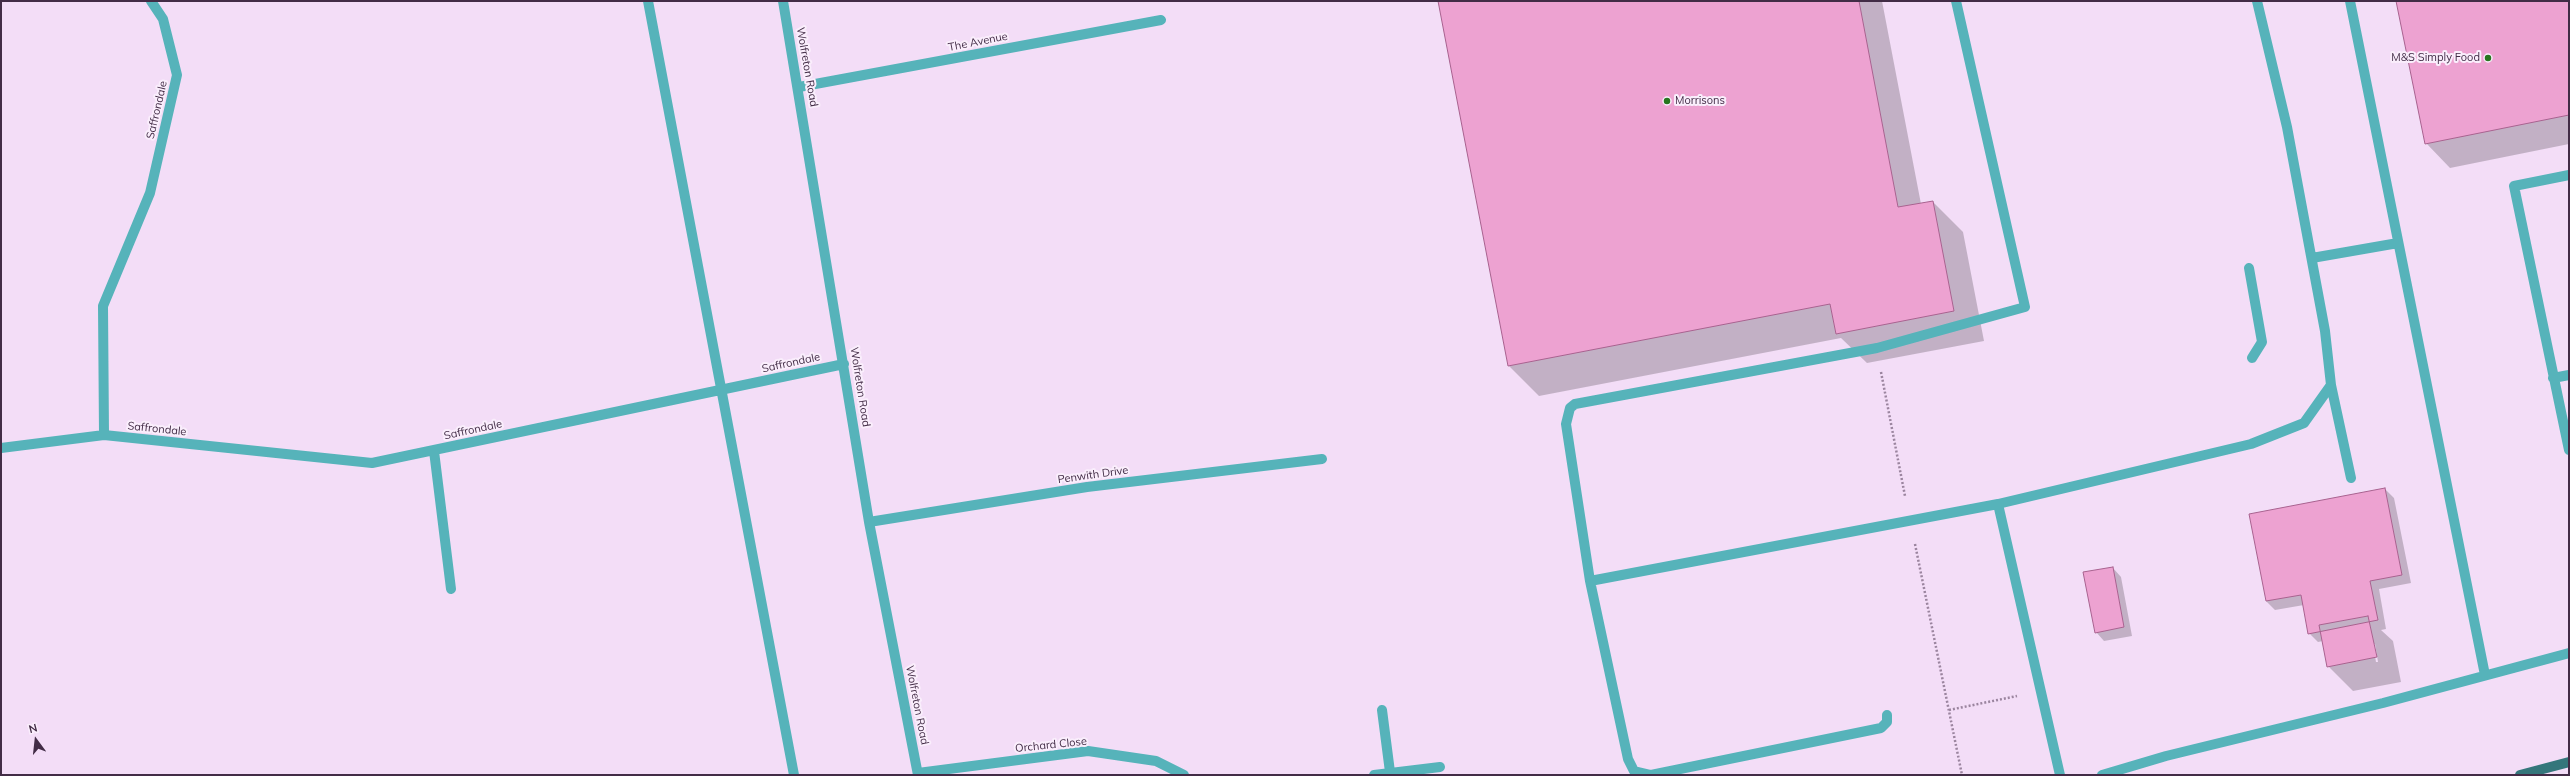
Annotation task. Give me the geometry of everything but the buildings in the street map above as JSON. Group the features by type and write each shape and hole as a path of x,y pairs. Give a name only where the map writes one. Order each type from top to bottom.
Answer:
{"main road":[{"path":"2520,775 2569,762"}],"street":[{"name":"Saffrondale","path":"104,435 103,306 150,193 178,75 163,19 151,1"},
{"path":"648,1 794,775"},
{"name":"Wolfreton Road","path":"783,1 799,87 869,522 918,774"},
{"path":"1887,715 1887,722 1881,728 1651,775 1634,772 1628,759 1590,581 1566,424 1570,408 1575,404 1877,348 2025,307 1956,1"},
{"path":"2257,1 2287,127 2325,331 2331,384 2351,478"},
{"path":"2350,1 2485,675"},
{"name":"The Avenue","path":"799,87 1161,20"},
{"path":"2569,175 2514,186 2569,450"},
{"path":"2312,258 2398,243"},
{"path":"2249,268 2262,342 2252,358"},
{"name":"Saffrondale","path":"1,448 104,435 372,463 844,364"},
{"path":"2553,378 2569,375"},
{"path":"1590,581 1998,504 2251,444 2304,423 2331,384"},
{"path":"434,451 451,589"},
{"name":"Penwith Drive","path":"869,522 1087,487 1322,459"},
{"path":"1998,504 2039,691 2060,775"},
{"path":"2102,775 2166,756 2383,703 2569,653"},
{"path":"1382,710 1390,772"},
{"name":"Orchard Close","path":"918,774 1088,752 1156,761 1184,775"},
{"path":"1374,775 1440,767"}],"path":[{"path":"1877,348 1910,520 1962,775"},
{"path":"1949,710 2039,691"}],"place":[{"name":"M&S Simply Food","path":"2488,58"},
{"name":"Morrisons","path":"1667,101"}]}
